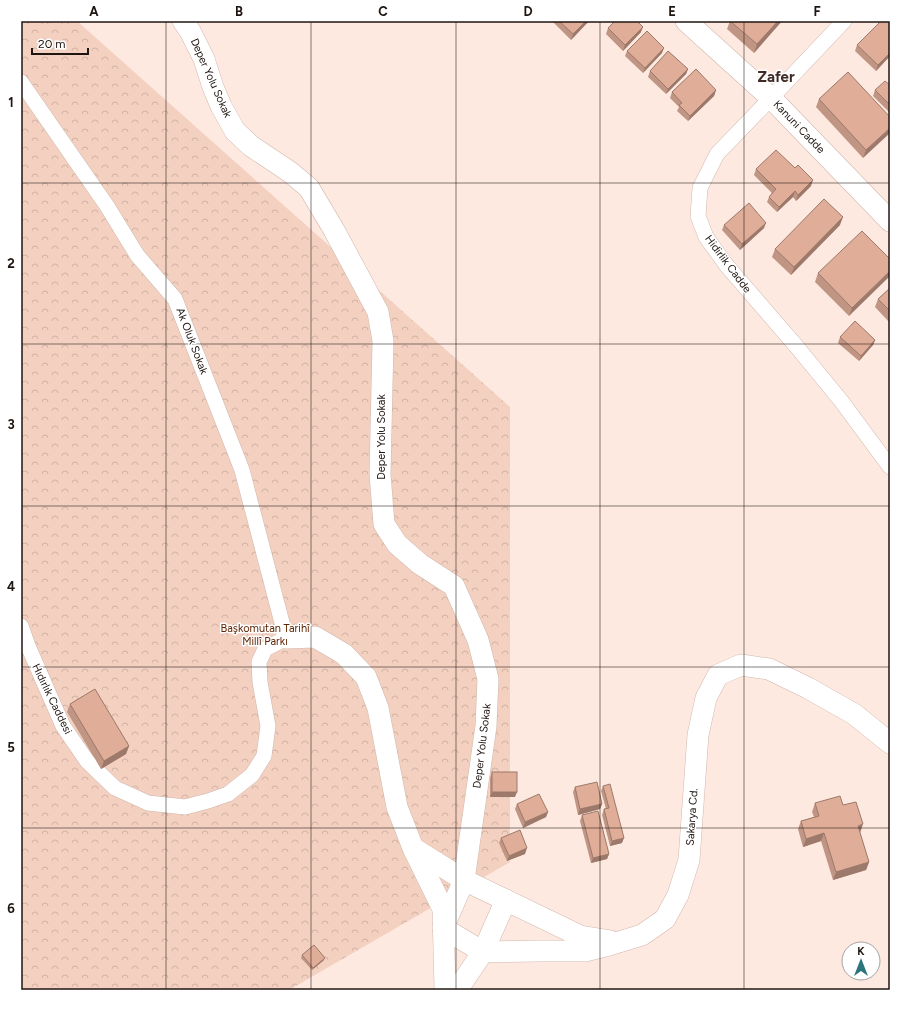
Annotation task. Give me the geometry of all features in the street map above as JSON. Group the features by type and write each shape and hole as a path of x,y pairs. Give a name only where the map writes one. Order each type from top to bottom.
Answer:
{"street":[{"name":"Deper Yolu Sokak","path":"184,21 204,59 221,106 235,131 251,146 290,172 309,188 334,230 378,312 382,341 380,474 384,524 398,544 420,564 454,586 478,640 488,679 486,726 464,880 443,928"},
{"name":"Kanuni Cadde","path":"686,21 771,98 890,221"},
{"name":"Hidirlik Cadde","path":"844,21 717,154 700,188 698,216 706,237 727,266 792,341 842,402 890,467"},
{"name":"Ak Oluk Sokak","path":"21,82 107,206 138,255 175,299 242,470 286,638"},
{"name":"Hıdırlık Caddesi","path":"21,626 28,646 63,726 87,761 114,788 148,803 185,807 228,794 252,775 264,756 268,726 260,682 259,662 265,649 286,638"},
{"path":"286,638 315,637 344,654 366,677 378,708 397,807 413,848 443,909 445,990"},
{"name":"Sakarya Cd.","path":"483,952 585,951 618,943 642,935 664,919 678,895 689,860 698,735 706,698 718,675 741,665 769,669 808,688 854,714 890,743"},
{"path":"854,714 890,736"},
{"path":"413,848 464,880 580,936 618,943"},
{"path":"457,990 483,952 506,900"},
{"path":"443,928 483,952"}],"green space":[{"name":"Başkomutan Tarihî Millî Parkı","path":"21,21 77,21 510,407 510,862 289,990 21,990"}],"building":[{"path":"559,21 586,21 573,34"},
{"path":"615,21 637,21 643,27 625,45 608,28"},
{"path":"730,21 778,21 757,44"},
{"path":"881,21 890,21 890,53 878,65 857,45"},
{"path":"647,31 664,48 645,68 627,51"},
{"path":"668,51 688,69 668,89 650,71"},
{"path":"696,69 716,90 690,116 679,105 682,103 672,92"},
{"path":"848,72 890,117 890,128 866,150 819,99"},
{"path":"885,81 890,85 890,105 875,90"},
{"path":"776,150 795,168 798,165 813,180 798,195 795,191 779,207 769,197 776,189 756,169"},
{"path":"824,199 843,217 794,267 775,249"},
{"path":"749,203 766,223 742,244 724,225"},
{"path":"862,231 890,259 890,271 852,308 818,273"},
{"path":"890,288 890,311 878,299"},
{"path":"855,321 875,340 861,356 840,337"},
{"path":"95,689 129,746 104,761 70,704"},
{"path":"492,772 517,772 517,792 492,792"},
{"path":"597,782 602,804 580,809 575,787"},
{"path":"610,784 624,838 612,841 604,809 609,808 603,786"},
{"path":"539,794 548,812 525,822 517,804"},
{"path":"840,796 843,805 856,802 863,824 858,826 869,862 836,872 824,833 806,839 801,821 819,816 815,803"},
{"path":"598,811 609,854 593,858 582,815"},
{"path":"520,830 527,848 509,856 501,838"},
{"path":"314,945 325,958 313,968 302,955"}],"district":[{"name":"Zafer","path":"776,77"}]}
